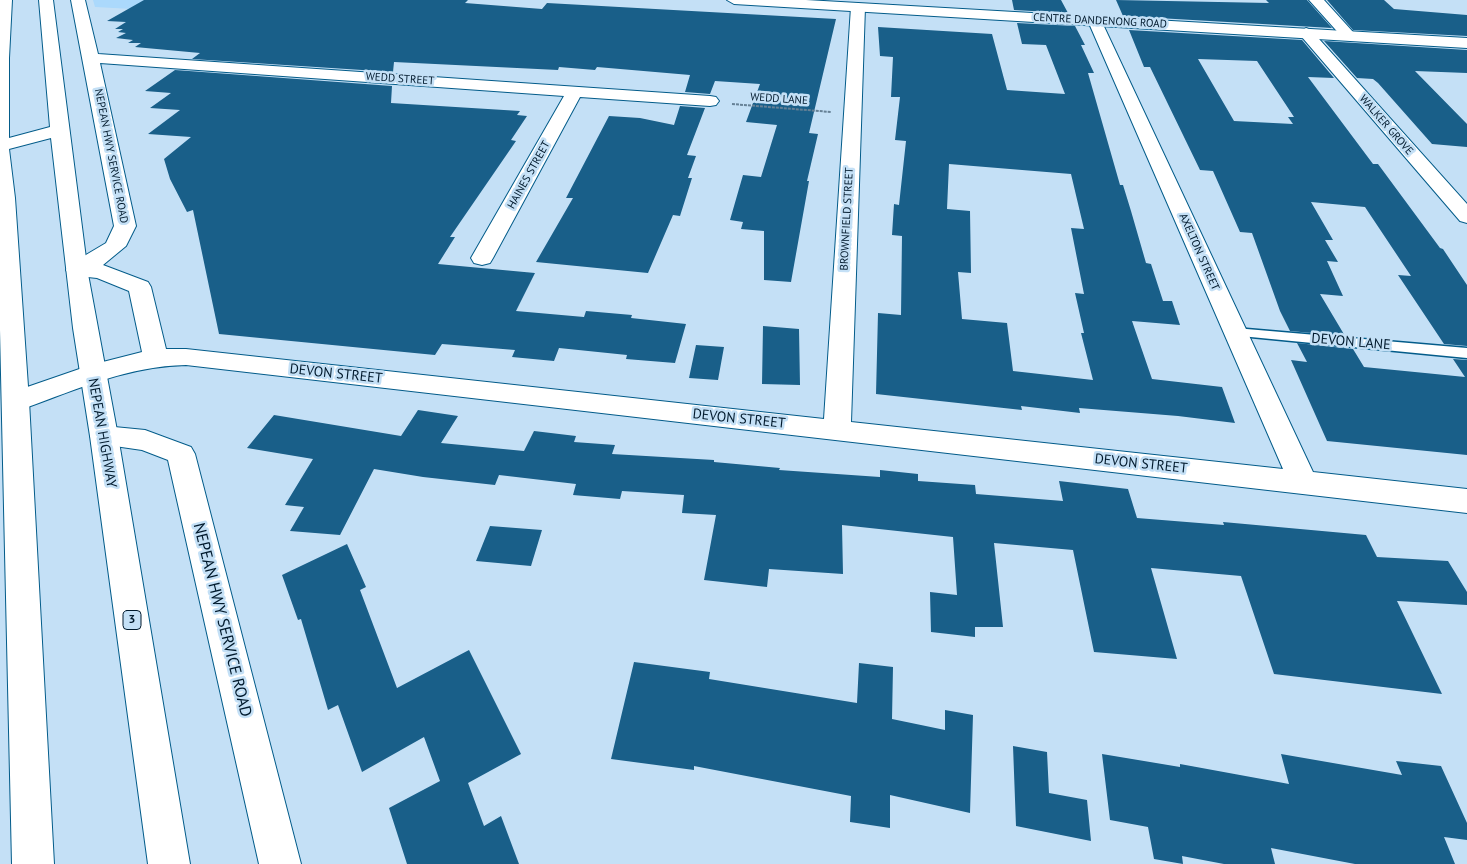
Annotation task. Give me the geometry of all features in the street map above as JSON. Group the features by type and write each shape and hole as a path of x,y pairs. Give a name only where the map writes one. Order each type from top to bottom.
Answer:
{"main road":[{"path":"5,0 2,29 0,140 6,198 16,401 33,864"},
{"name":"NEPEAN HIGHWAY","path":"46,0 59,130 92,376 104,436 169,864"},
{"name":"NEPEAN HWY SERVICE ROAD","path":"77,270 113,250 125,226 102,107 78,0"},
{"name":"CENTRE DANDENONG ROAD","path":"734,0 1467,42"},
{"path":"1316,0 1348,36"},
{"name":"BROWNFIELD STREET","path":"838,430 858,7"},
{"name":"AXELTON STREET","path":"1095,21 1303,482"},
{"name":"WALKER GROVE","path":"1306,33 1467,217"},
{"name":"WEDD STREET","path":"90,58 717,102"},
{"name":"HAINES STREET","path":"482,258 576,91"},
{"path":"0,140 59,130"},
{"path":"77,270 101,271 140,287 156,358"},
{"name":"DEVON STREET","path":"16,401 127,363 156,358 181,357 1467,501"},
{"name":"NEPEAN HWY SERVICE ROAD","path":"104,436 145,440 181,454 280,864"}],"lane":[{"name":"DEVON LANE","path":"1236,332 1467,352"}],"path":[{"name":"WEDD LANE","path":"717,102 833,112"}],"shaded area":[{"path":"93,0 188,0 170,11 95,7"}],"building":[{"path":"144,0 468,0 465,3 542,9 547,3 836,19 809,133 818,134 807,181 809,181 791,282 764,280 764,231 741,229 743,222 730,220 743,175 761,177 777,125 746,122 760,84 715,81 710,94 685,92 690,75 597,67 595,70 559,67 558,70 394,62 393,72 192,59 200,53 135,47 141,43 128,43 133,40 116,38 126,33 118,32 123,29 115,29 126,22 107,21"},
{"path":"1012,0 1061,0 1068,13 1014,10"},
{"path":"1116,0 1269,3 1266,0 1307,0 1332,28 1123,16"},
{"path":"1327,0 1384,0 1394,9 1467,15 1467,36 1353,30"},
{"path":"1017,23 1075,26 1085,45 1081,45 1094,73 1088,73 1120,185 1123,185 1146,263 1151,264 1163,301 1172,301 1180,325 1132,321 1152,379 1222,387 1235,423 1178,416 1079,408 1080,413 1021,406 1022,410 876,394 878,313 901,315 902,236 892,235 894,204 899,205 906,141 895,140 900,97 891,97 893,57 880,56 878,27 992,34 1007,90 1065,94 1046,45 1022,44","holes":["949,164 1071,174 1084,229 1071,228 1084,294 1075,293 1084,333 1081,333 1093,380 1013,371 1007,323 962,319 958,272 971,273 970,211 947,209"]},
{"path":"1129,30 1302,40 1334,78 1308,77 1373,164 1378,164 1440,248 1443,249 1467,285 1467,346 1444,344 1398,275 1411,276 1365,207 1311,202 1333,240 1325,240 1338,262 1327,261 1343,296 1320,294 1345,336 1290,331 1280,311 1252,233 1240,232 1213,171 1200,170 1150,67 1144,67","holes":["1198,59 1257,61 1294,117 1288,117 1293,124 1234,121"]},
{"path":"1324,41 1467,50 1467,73 1415,71 1467,124 1467,147 1432,144 1378,83 1373,79 1357,78"},
{"path":"175,70 392,86 391,103 520,111 517,115 527,116 511,140 516,141 450,237 455,237 438,264 535,273 516,311 584,317 586,311 632,315 631,318 686,324 675,363 626,359 627,355 559,348 554,361 512,357 515,350 442,344 435,355 219,334 193,210 187,212 170,179 164,159 191,137 148,134 180,110 150,108 171,93 145,91"},
{"path":"680,106 705,108 687,155 696,156 688,178 692,178 680,216 673,215 648,273 536,262 573,198 566,198 609,116 640,118 674,125"},
{"path":"763,326 799,329 800,385 762,384"},
{"path":"1297,343 1353,349 1364,367 1465,377 1453,359 1467,360 1467,455 1327,441 1291,360 1307,362"},
{"path":"696,345 724,347 718,380 689,378"},
{"path":"418,410 458,416 441,443 524,451 534,431 576,436 574,442 615,445 612,454 714,460 714,462 780,468 779,470 880,477 880,470 918,474 918,481 975,485 976,494 1063,501 1059,481 1128,489 1137,518 1224,525 1223,522 1366,535 1377,557 1448,561 1467,592 1467,605 1397,601 1442,694 1274,674 1241,576 1151,568 1177,659 1094,652 1073,550 994,543 1003,627 975,627 975,637 931,632 930,592 957,595 953,537 842,525 843,574 769,569 767,587 704,580 716,515 682,513 684,495 622,491 620,499 573,495 576,484 499,475 495,485 423,477 374,469 340,535 290,531 304,507 285,505 313,459 247,448 274,415 401,436"},
{"path":"490,526 542,530 531,566 476,561"},
{"path":"347,544 366,587 360,590 397,688 469,650 521,754 468,783 484,826 501,816 519,864 407,864 389,808 440,781 424,737 362,772 338,705 328,710 301,619 298,620 282,575"},
{"path":"634,662 710,672 709,679 857,703 859,663 893,667 892,719 945,730 945,710 973,715 970,813 890,795 890,828 850,822 851,796 694,766 694,770 611,759"},
{"path":"1013,746 1047,752 1049,793 1087,800 1091,841 1016,826"},
{"path":"1102,754 1180,767 1180,764 1289,784 1281,754 1402,775 1396,761 1441,766 1467,823 1467,840 1444,837 1455,864 1355,864 1271,848 1275,864 1224,864 1182,856 1183,864 1154,859 1148,827 1110,820"}]}
